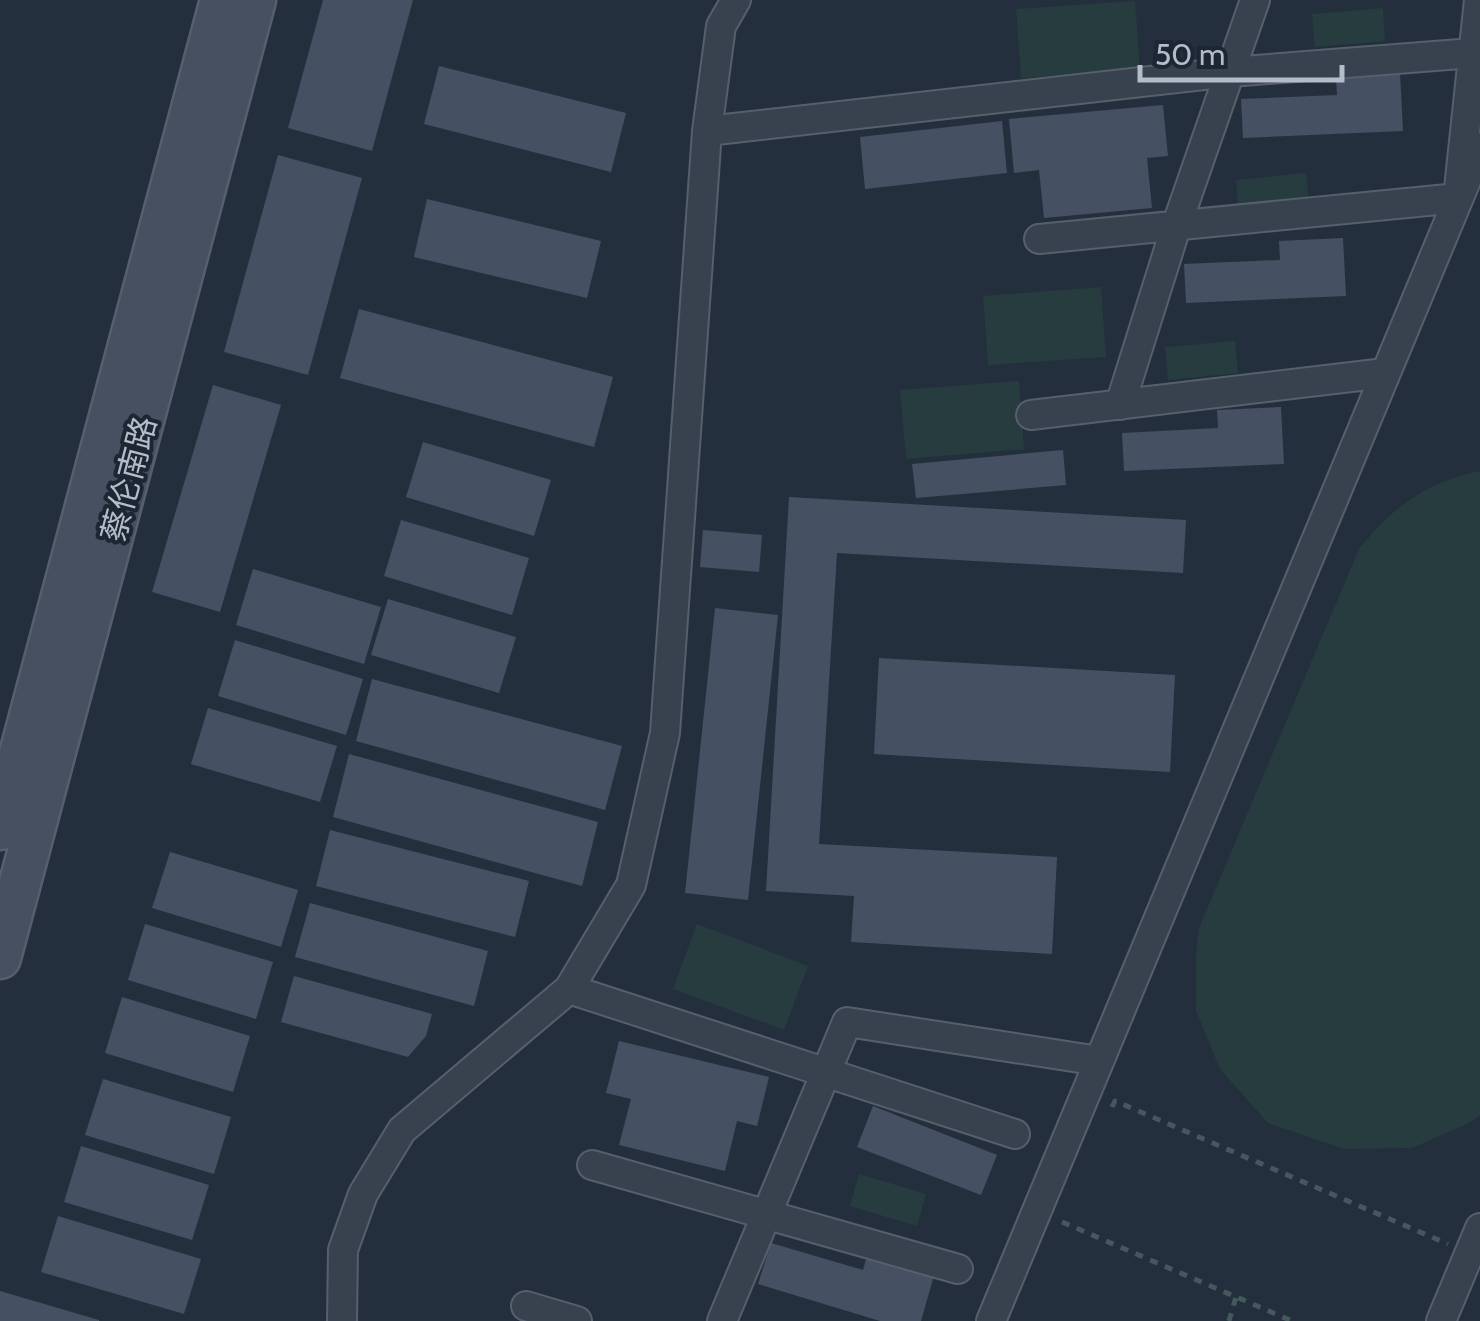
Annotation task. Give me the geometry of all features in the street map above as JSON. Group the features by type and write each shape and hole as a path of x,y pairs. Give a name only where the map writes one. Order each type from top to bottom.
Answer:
{"main road":[{"name":"蔡伦南路","path":"0,829 220,0"},
{"name":"蔡伦南路","path":"0,958 255,0"}],"street":[{"path":"342,1321 343,1250 363,1194 402,1130 569,989 631,884 665,733 707,130 721,26 736,0"},
{"path":"1120,405 1176,227 1255,0"},
{"path":"1458,198 1480,0"},
{"path":"707,130 1230,72 1473,53"},
{"path":"991,1321 1478,155"},
{"path":"1039,239 1458,198"},
{"path":"1031,415 1385,373"},
{"path":"569,989 1016,1134"},
{"path":"722,1321 847,1022 1099,1061"},
{"path":"592,1165 958,1270"},
{"path":"1441,1321 1480,1228"},
{"path":"526,1306 578,1321"}],"path":[{"path":"1107,1119 1115,1101 1452,1246"},
{"path":"1069,1206 1061,1223 1292,1321"},
{"path":"1229,1321 1236,1297"}],"green space":[{"path":"1135,1 1140,70 1021,78 1016,9"},
{"path":"1383,8 1385,41 1315,47 1312,14"},
{"path":"1306,173 1309,207 1239,212 1236,180"},
{"path":"1101,287 1106,357 988,365 983,296"},
{"path":"1235,341 1238,373 1168,380 1165,347"},
{"path":"1019,381 1024,449 906,459 900,390"},
{"path":"1480,471 1480,1115 1412,1148 1344,1149 1268,1123 1220,1069 1196,1011 1199,928 1359,549 1412,498 1443,482"},
{"path":"697,924 808,966 784,1030 673,989"},
{"path":"859,1174 926,1194 917,1226 850,1206"}],"building":[{"path":"323,0 413,0 372,151 288,128"},
{"path":"439,66 626,113 611,172 424,124"},
{"path":"1400,73 1403,131 1243,138 1241,99 1337,95 1336,76"},
{"path":"1163,105 1168,156 1147,158 1152,208 1044,218 1039,170 1014,173 1009,119"},
{"path":"1002,121 1007,173 865,189 860,137"},
{"path":"278,155 362,178 308,375 224,352"},
{"path":"427,199 601,241 587,298 414,257"},
{"path":"1343,238 1346,296 1186,303 1184,264 1280,260 1279,241"},
{"path":"359,309 613,377 594,447 340,378"},
{"path":"213,385 281,405 220,612 152,592"},
{"path":"1281,407 1284,464 1124,471 1122,433 1218,428 1217,410"},
{"path":"423,442 551,480 534,536 406,497"},
{"path":"1063,450 1066,485 916,498 912,464"},
{"path":"789,497 1186,520 1183,573 837,553 819,844 1057,857 1052,954 851,942 854,896 766,891"},
{"path":"401,520 529,558 512,615 384,576"},
{"path":"703,530 762,535 759,572 700,567"},
{"path":"253,569 381,607 364,664 236,625"},
{"path":"388,599 516,637 499,693 371,655"},
{"path":"715,608 778,615 748,900 685,893"},
{"path":"235,640 363,679 346,735 218,696"},
{"path":"879,658 1175,675 1170,772 874,754"},
{"path":"372,679 622,746 605,810 356,741"},
{"path":"208,708 337,746 320,802 191,764"},
{"path":"349,754 598,822 582,886 333,817"},
{"path":"330,830 529,881 515,937 316,886"},
{"path":"170,852 298,890 281,947 152,908"},
{"path":"310,903 488,951 474,1006 295,957"},
{"path":"145,924 273,962 256,1019 128,980"},
{"path":"294,976 432,1014 426,1036 408,1057 281,1022"},
{"path":"122,997 250,1036 233,1092 105,1053"},
{"path":"619,1041 769,1077 757,1126 737,1121 725,1171 619,1145 631,1099 606,1093"},
{"path":"103,1079 231,1117 214,1174 85,1135"},
{"path":"873,1106 997,1155 981,1195 857,1147"},
{"path":"81,1146 209,1185 192,1240 64,1202"},
{"path":"58,1216 201,1259 184,1314 41,1272"},
{"path":"771,1243 863,1270 868,1252 935,1272 921,1321 880,1321 758,1284"},
{"path":"0,1291 99,1320 99,1321 0,1321"}]}
